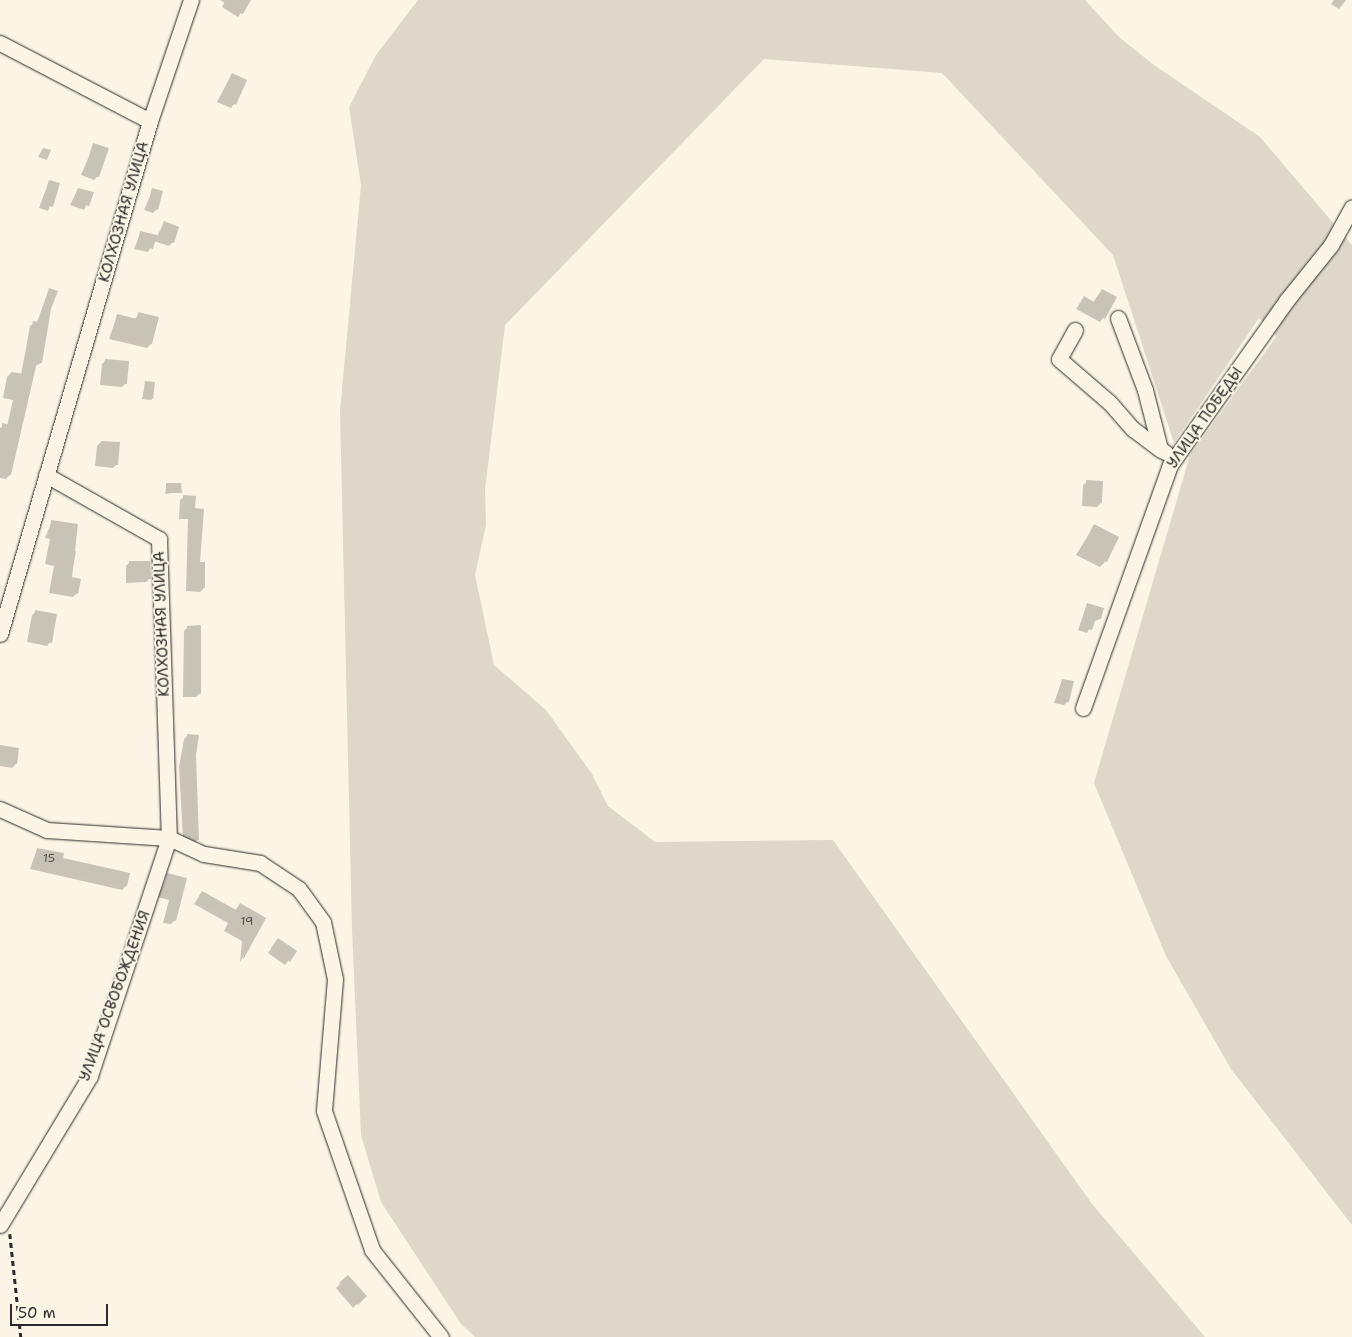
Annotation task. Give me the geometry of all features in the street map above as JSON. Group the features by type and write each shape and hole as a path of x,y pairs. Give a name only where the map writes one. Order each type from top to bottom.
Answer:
{"street":[{"name":"КОЛХОЗНАЯ УЛИЦА","path":"0,634 150,121 191,0"},
{"name":"КОЛХОЗНАЯ УЛИЦА","path":"0,43 150,121"},
{"name":"УЛИЦА ПОБЕДЫ","path":"1083,708 1174,458 1286,301 1331,245 1352,208"},
{"path":"1118,318 1145,390 1160,449"},
{"path":"1075,330 1059,359 1110,403 1133,429 1174,458"},
{"name":"КОЛХОЗНАЯ УЛИЦА","path":"46,475 159,538 169,838"},
{"path":"0,809 47,830 169,838 204,854 260,863 299,889 323,922 335,979 324,1111 372,1250 441,1337"},
{"name":"УЛИЦА ОСВОБОЖДЕНИЯ","path":"3,1219 90,1076 169,838"}],"path":[{"path":"3,1219 21,1337"}],"shaded area":[{"path":"418,0 1085,0 1119,37 1154,65 1260,137 1352,245 1352,1225 1231,1069 1166,956 1094,783 1190,455 1276,337 1273,330 1259,318 1174,443 1113,255 942,73 764,59 505,325 485,490 486,525 475,575 494,665 546,710 592,774 608,806 655,842 833,840 1092,1204 1205,1337 475,1337 461,1324 381,1202 361,1135 352,930 340,411 361,185 349,107 376,55"}],"building":[{"path":"220,0 251,0 243,14"},
{"path":"232,73 247,80 236,105 220,98"},
{"path":"93,143 109,148 99,177 84,172"},
{"path":"49,180 60,183 53,207 42,204"},
{"path":"78,188 94,192 89,206 73,201"},
{"path":"152,188 163,191 158,210 147,207"},
{"path":"164,221 179,227 174,243 158,238"},
{"path":"140,231 157,235 153,249 137,245"},
{"path":"49,288 58,291 51,309 42,363 37,362 11,475 0,474 2,423 10,425 16,396 6,394 11,372 24,374 33,321 39,322"},
{"path":"1102,289 1117,297 1105,319 1079,305 1084,296 1094,302"},
{"path":"138,312 159,317 152,344 112,335 117,314 137,319"},
{"path":"105,359 129,361 127,384 103,382"},
{"path":"145,381 155,382 153,399 143,398"},
{"path":"101,441 120,442 118,465 99,463"},
{"path":"1086,480 1103,481 1102,503 1085,502"},
{"path":"166,483 181,483 182,493 166,493"},
{"path":"183,495 196,496 195,508 204,509 200,562 205,562 205,588 189,588 191,516 182,516"},
{"path":"51,520 78,524 72,577 81,579 78,594 52,589 57,562 48,561 53,536 49,535"},
{"path":"1094,524 1119,537 1107,562 1081,549"},
{"path":"129,561 150,561 151,579 130,580"},
{"path":"1087,603 1104,608 1101,619 1096,618 1092,630 1081,627"},
{"path":"35,610 57,614 52,643 30,639"},
{"path":"201,625 201,694 187,693 187,626"},
{"path":"1062,679 1074,681 1069,702 1057,699"},
{"path":"187,734 199,735 196,755 199,840 186,835 183,762 186,762"},
{"path":"0,745 19,748 17,764 0,762"},
{"path":"37,848 64,853 63,858 130,873 127,886 34,866"},
{"path":"167,873 187,878 176,921 166,919 172,896 161,893"},
{"path":"202,891 236,910 240,903 266,918 243,960 246,937 227,927 231,919 197,900"},
{"path":"278,938 297,951 290,962 271,948"},
{"path":"348,1275 367,1296 358,1305 339,1283"}]}
